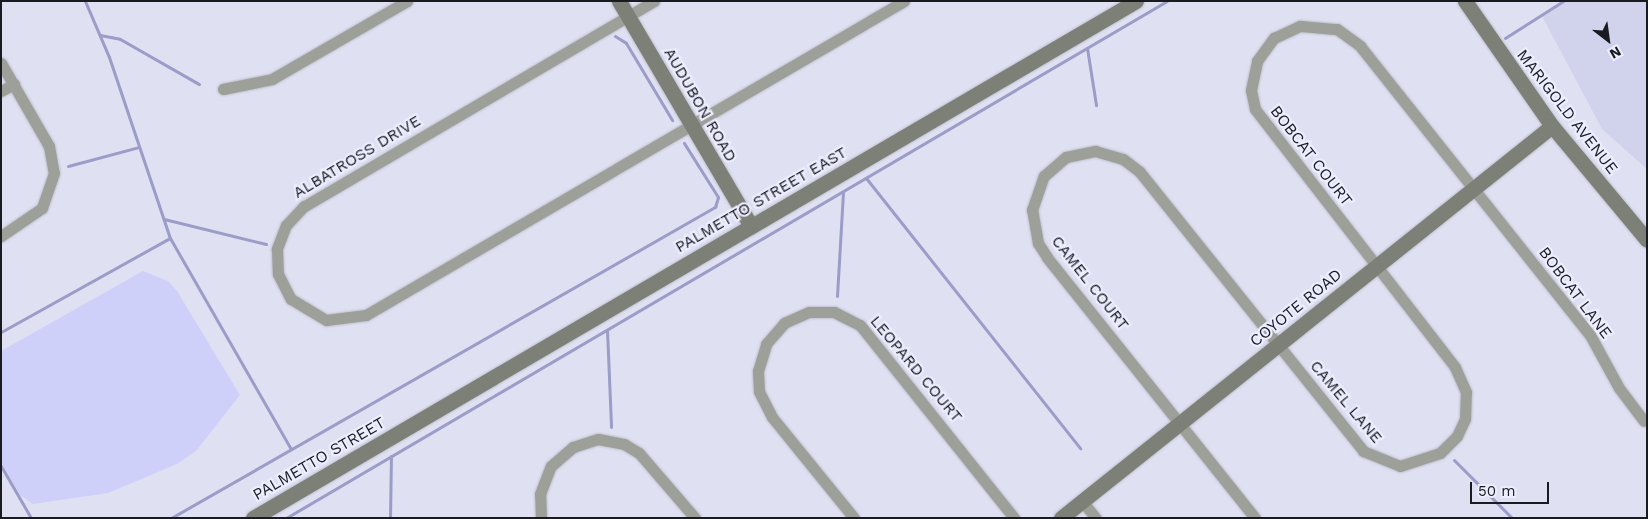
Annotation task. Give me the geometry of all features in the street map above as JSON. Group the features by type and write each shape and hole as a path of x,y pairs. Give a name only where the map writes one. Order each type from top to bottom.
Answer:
{"main road":[{"name":"AUDUBON ROAD","path":"620,1 751,226"},
{"name":"PALMETTO STREET EAST","path":"403,430 1136,1"},
{"name":"MARIGOLD AVENUE","path":"1465,1 1552,126 1647,240"},
{"name":"COYOTE ROAD","path":"1061,518 1552,126"},
{"name":"PALMETTO STREET","path":"253,518 403,430"}],"street":[{"path":"224,90 272,79 407,1"},
{"name":"ALBATROSS DRIVE","path":"654,1 304,206 279,240 277,266 286,291 316,317 341,321 366,315 904,1"},
{"name":"BOBCAT COURT","path":"1377,266 1259,118 1252,100 1253,71 1274,38 1300,26 1319,24 1354,39 1474,189"},
{"path":"1,63 49,146 54,173 42,208 1,236"},
{"path":"1,91 14,84"},
{"name":"CAMEL COURT","path":"1255,518 1038,243 1033,201 1044,176 1058,162 1095,151 1132,164 1278,345"},
{"name":"BOBCAT LANE","path":"1474,189 1590,335 1619,388 1644,421"},
{"name":"CAMEL LANE","path":"1278,345 1370,456 1408,465 1440,453 1457,436 1465,419 1462,379 1377,266"},
{"name":"LEOPARD COURT","path":"854,518 772,417 759,391 759,362 766,344 784,322 809,312 834,312 860,326 1014,518"},
{"path":"541,518 540,494 551,466 573,447 598,440 624,444 639,453 694,518"},
{"path":"1082,501 1096,518"}],"shaded area":[{"path":"1563,1 1647,1 1647,169 1602,129 1542,16"},
{"path":"143,271 168,281 177,291 240,395 196,451 177,464 108,493 33,504 20,495 1,462 1,351"}],"waterway":[{"path":"85,1 109,57 170,238 291,449"},
{"path":"286,518 1167,1"},
{"path":"1505,38 1563,1"},
{"path":"100,35 120,39 199,84"},
{"path":"615,36 626,43 672,120"},
{"path":"1087,48 1096,105"},
{"path":"171,518 715,207 718,197 684,143"},
{"path":"68,166 139,147"},
{"path":"866,178 1080,448"},
{"path":"837,296 843,192"},
{"path":"164,219 266,244"},
{"path":"1,332 170,238"},
{"path":"607,330 611,427"},
{"path":"390,518 391,456"},
{"path":"1454,460 1512,518"},
{"path":"1,466 31,518"}]}
